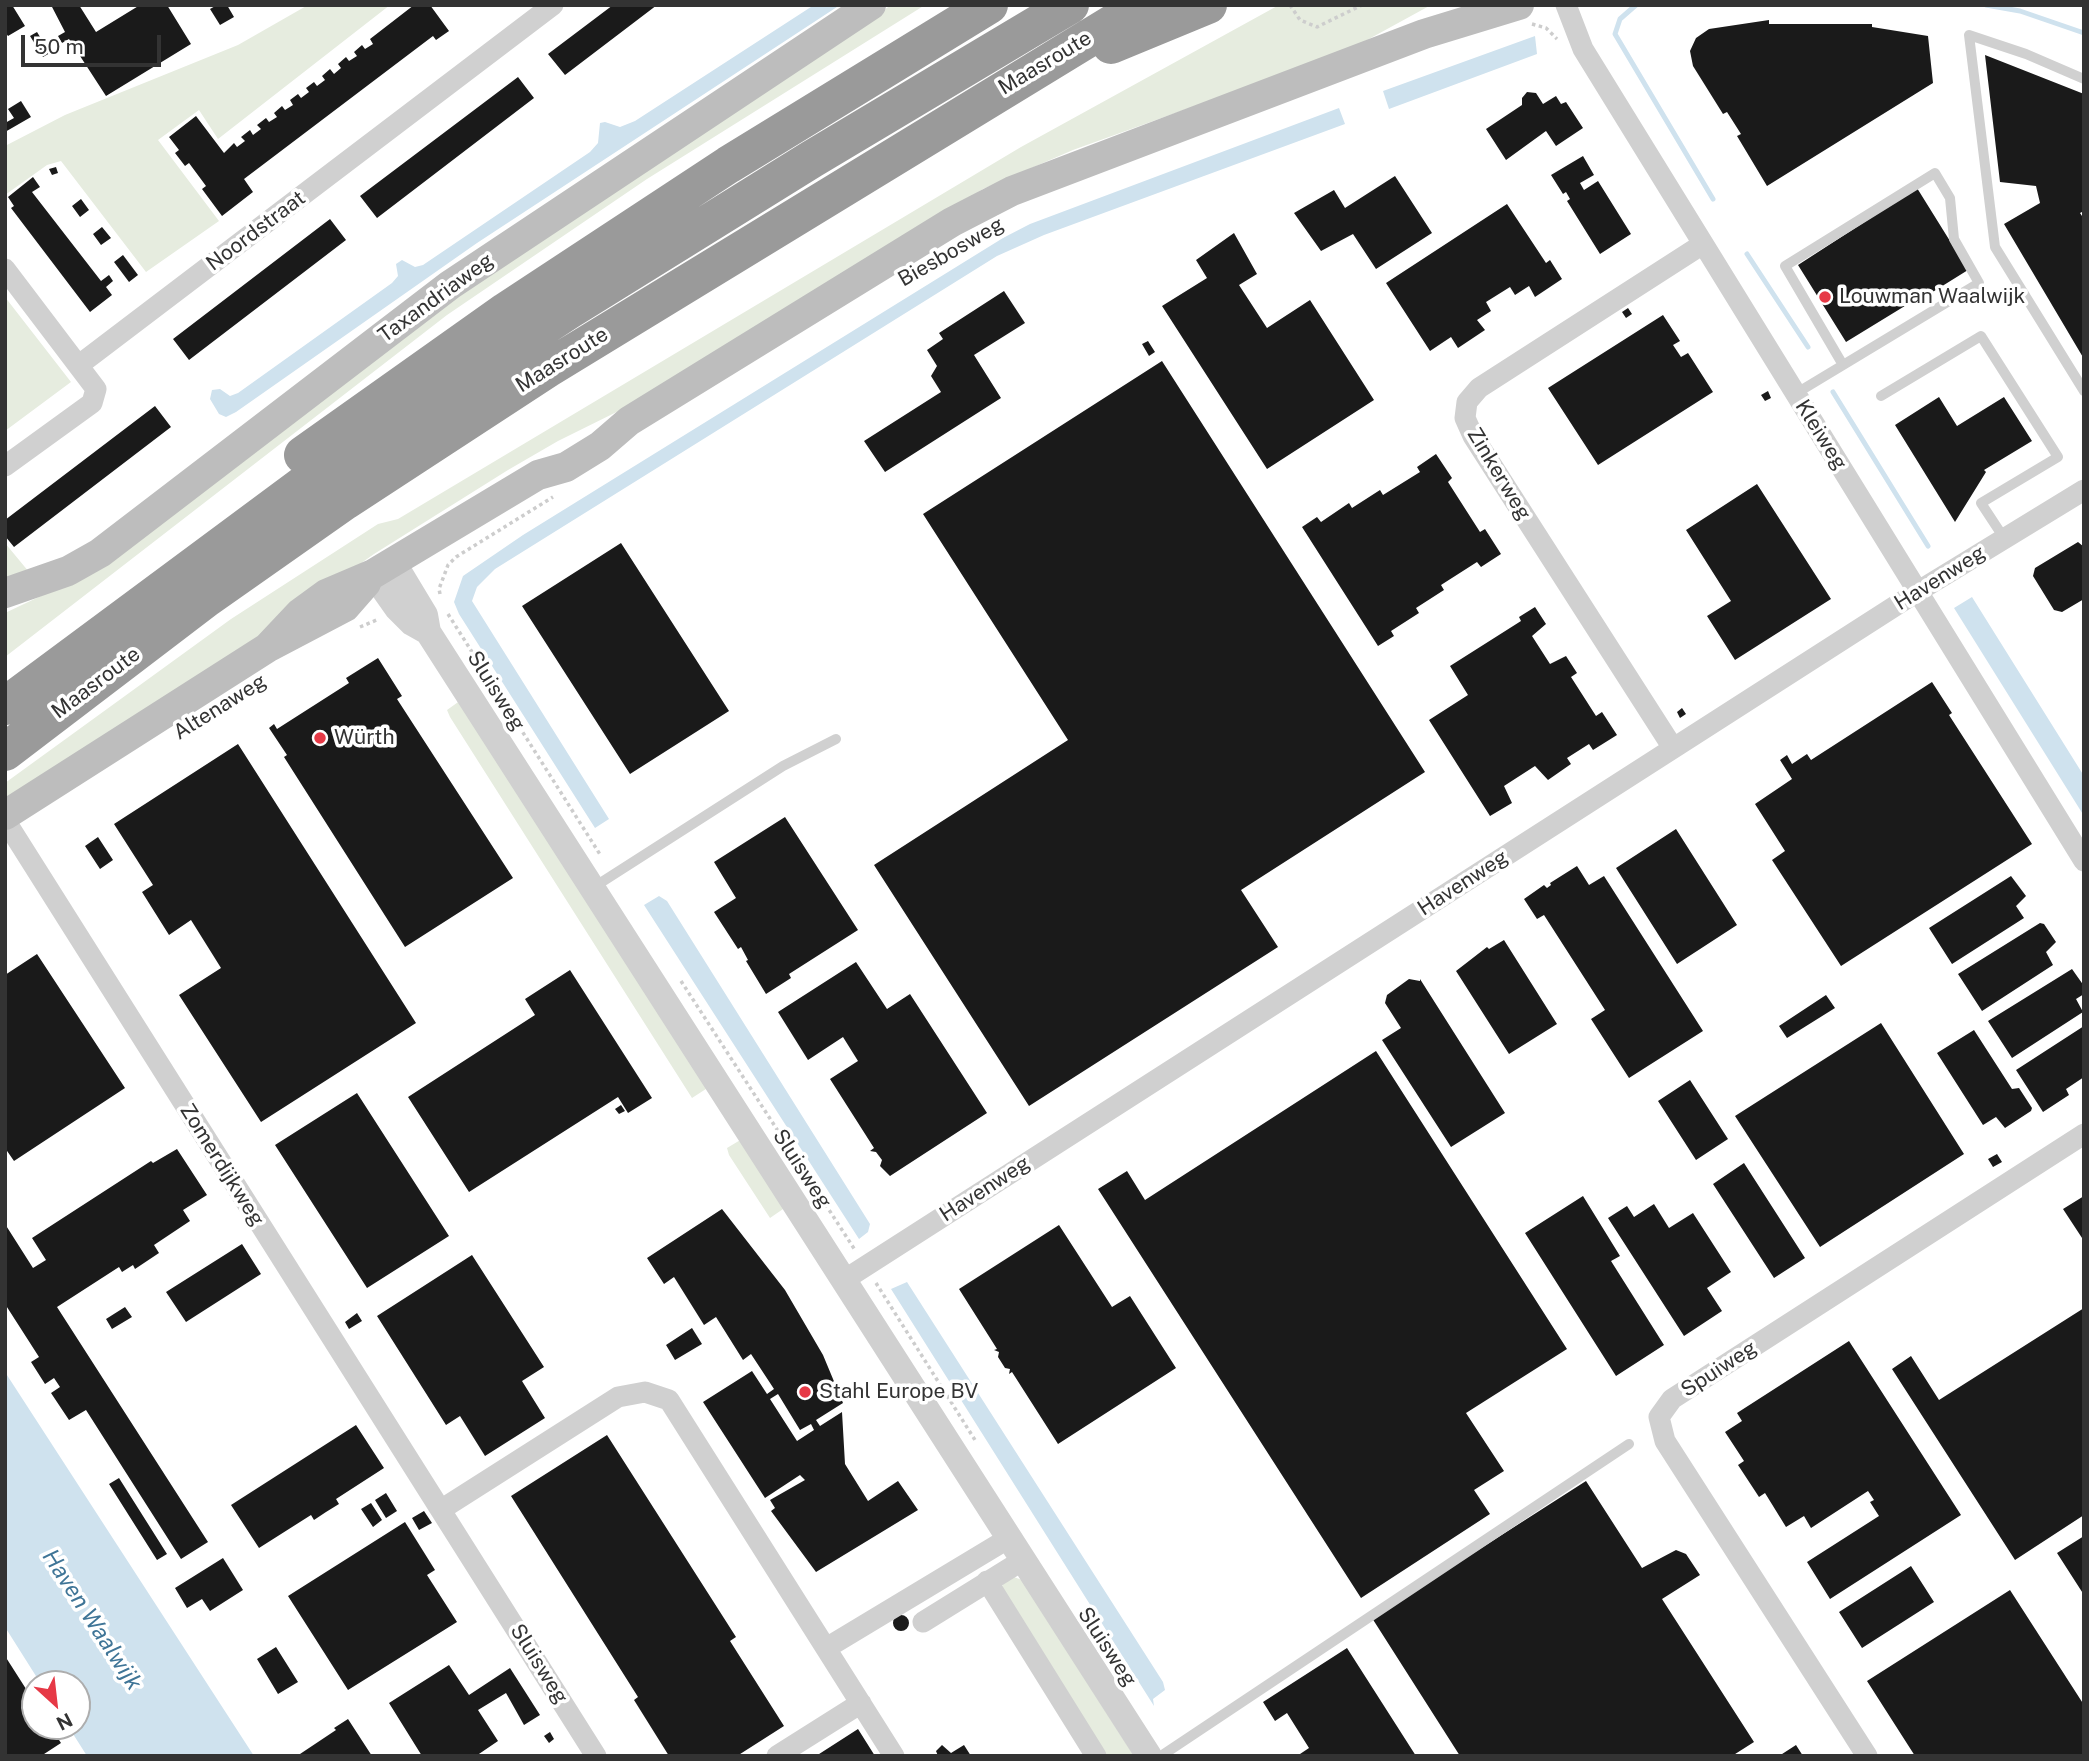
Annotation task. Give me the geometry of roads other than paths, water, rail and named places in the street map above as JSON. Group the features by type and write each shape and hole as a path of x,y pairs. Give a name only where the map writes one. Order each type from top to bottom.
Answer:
{"highway":[{"path":"69,657 200,533 333,432 506,311 728,165 989,5"},
{"path":"932,42 1002,5"},
{"name":"Maasroute","path":"5,706 319,473 558,317 812,159 1070,5"},
{"name":"Maasroute","path":"5,752 207,598 345,501 547,369 1011,83 1143,5"},
{"path":"1011,83 1208,5"}],"main road":[{"name":"Taxandriaweg","path":"5,593 68,571 100,553 450,285 871,5"},
{"name":"Biesbosweg","path":"1424,34 1470,5"},
{"name":"Biesbosweg","path":"383,568 550,483 566,467 600,446 629,421 952,222 1012,191 1424,34 1519,5"},
{"name":"Altenaweg","path":"5,818 267,648 345,607 383,568"}],"street":[{"name":"Noordstraat","path":"79,365 554,5"},
{"name":"Kleiweg","path":"1566,5 1583,50 2084,861"},
{"name":"Zinkerweg","path":"1673,748 1473,436 1465,418 1467,402 1479,388 1703,244"},
{"path":"5,269 96,389 92,403 5,466"},
{"name":"Havenweg","path":"854,1273 1917,592 2084,489"},
{"name":"Sluisweg","path":"383,568 405,602 412,623 428,632 603,882 854,1273 1009,1538 1149,1756"},
{"name":"Zomerdijkweg","path":"5,818 442,1508"},
{"name":"Spuiweg","path":"1867,1756 1665,1441 1659,1417 1672,1399 2084,1134"},
{"path":"442,1508 618,1397 645,1392 669,1399 828,1647 894,1756"},
{"name":"Sluisweg","path":"442,1508 596,1756"},
{"path":"828,1647 1009,1538"},
{"path":"923,1622 1023,1560"},
{"path":"987,1581 1096,1756"},
{"path":"777,1756 861,1703"}],"lane":[{"path":"2084,79 2026,54 1969,35 1995,247 2084,391"},
{"path":"1795,394 1979,283 1954,240 1950,198 1935,173 1785,266 1843,365"},
{"path":"1881,396 1981,336 2058,457 1981,503 2004,538"},
{"path":"603,882 783,766 836,739"},
{"path":"1161,1756 1629,1444"}],"water":[{"path":"814,5 840,5 477,243 236,412 226,417 219,414 210,399 212,390 220,389 230,396 238,393 392,283 398,276 396,264 402,260 415,267 423,265 590,152 598,143 600,123 620,127 635,121"},
{"path":"1535,36 1537,54 1389,109 1383,91"},
{"path":"1339,108 1345,124 1044,235 997,256 495,569 477,587 472,601 609,819 595,828 459,614 454,602 463,576 523,535 1003,238 1030,224"},
{"path":"1972,597 2084,776 2084,816 1954,608"},
{"path":"659,896 667,901 870,1224 868,1232 859,1239 644,905"},
{"path":"907,1282 1163,1682 1165,1690 1153,1699 1154,1706 891,1289"},
{"name":"Haven Waalwijk","path":"5,1372 254,1756 87,1756 77,1740 91,1740 91,1670 32,1670 5,1627"}],"waterway":[{"path":"1636,5 1620,19 1615,34 1713,199"},
{"path":"1986,5 2020,11 2084,33"},
{"path":"1747,254 1808,347"},
{"path":"1833,392 1928,546"}],"place":[{"name":"Louwman Waalwijk","path":"1825,297"},
{"name":"Würth","path":"320,738"},
{"name":"Stahl Europe BV","path":"805,1392"}]}
